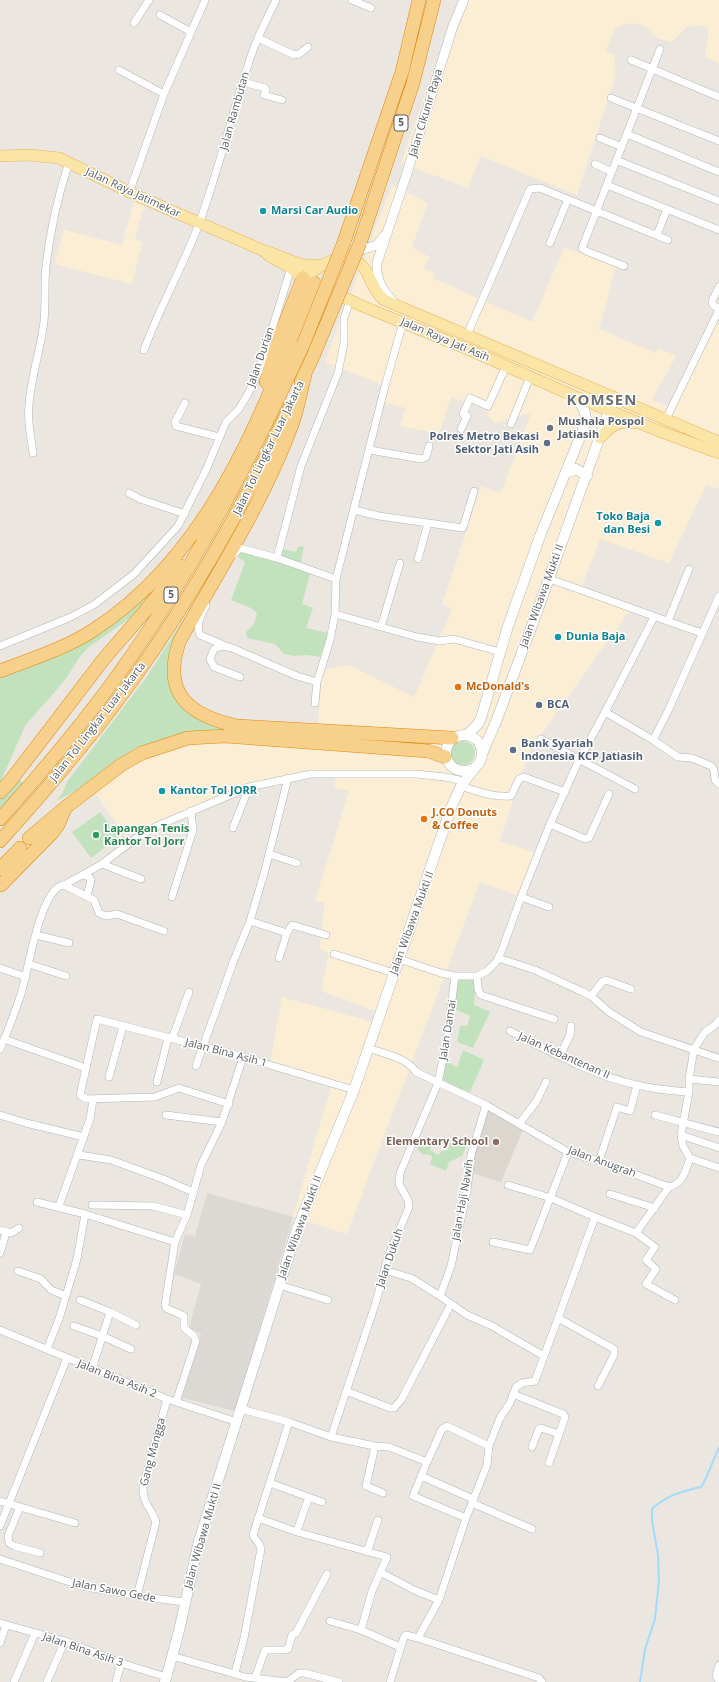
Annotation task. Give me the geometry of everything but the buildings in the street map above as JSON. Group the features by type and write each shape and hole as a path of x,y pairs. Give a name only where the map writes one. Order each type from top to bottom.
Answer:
{"highway":[{"name":"Jalan Tol Lingkar Luar Jakarta","path":"0,820 42,772 120,672 174,590 214,524 257,442 303,345 344,249 402,72 419,0"},
{"name":"Jalan Tol Lingkar Luar Jakarta","path":"0,841 27,812 131,682 186,599 232,522 267,457 305,375 360,243 414,84 434,0"},
{"path":"0,662 43,647 104,614 152,573 175,546 201,511 224,473 260,403 278,341 309,281"},
{"path":"0,671 64,646 91,632 140,594 176,555 195,531 216,498 267,401 309,281"},
{"path":"305,375 293,420 281,453 247,521 180,640 176,651 173,670 176,684 188,705 194,710 210,718 232,724 452,738"},
{"path":"0,792 99,666 146,610 214,524"},
{"path":"0,869 24,843 66,807 121,765 142,753 188,738 225,736 420,750 445,757"},
{"path":"1,885 52,833 58,825 66,807"}],"main road":[{"name":"Jalan Raya Jatimekar","path":"0,156 40,156 59,158 129,192 262,250"},
{"path":"309,281 323,265 344,249"},
{"name":"Jalan Raya Jati Asih","path":"344,249 352,258 362,264 368,273 377,294 384,300 719,442"},
{"path":"262,250 274,253 305,266 323,265"},
{"name":"Jalan Raya Jati Asih","path":"262,250 309,281 350,300 574,396 719,453"},
{"path":"590,402 598,397 597,391 594,388"},
{"name":"Jalan Wibawa Mukti II","path":"467,735 478,724 481,718 508,626 540,536 586,422 586,414 581,403 574,396"},
{"path":"610,410 614,397"},
{"name":"Jalan Wibawa Mukti II","path":"482,754 497,719 610,410"},
{"path":"600,438 609,428 618,423 628,422 646,425"},
{"path":"566,473 576,470 587,476"},
{"path":"452,768 459,771 467,771 474,768 480,762 482,754 478,742 467,735 459,735 452,738 445,750 445,757 448,763 463,783"},
{"name":"Jalan Wibawa Mukti II","path":"165,1680 200,1541 297,1229 354,1090 451,808 463,783 474,768"}],"street":[{"path":"134,23 149,0"},
{"path":"129,192 164,94 204,0"},
{"name":"Jalan Rambutan","path":"144,350 150,332 200,223 219,166 243,82 258,38 276,0"},
{"path":"352,0 371,8"},
{"name":"Jalan Cikunir Raya","path":"390,226 453,26 464,0"},
{"path":"160,14 191,32"},
{"path":"258,38 294,55 299,54 308,47"},
{"path":"624,266 582,248 660,49"},
{"path":"631,60 719,97"},
{"path":"119,70 164,94"},
{"path":"243,82 265,88 266,90 264,95 282,100"},
{"path":"611,98 719,141"},
{"path":"627,134 719,172"},
{"path":"600,138 622,146"},
{"path":"616,160 719,201"},
{"path":"33,453 28,420 30,389 45,317 45,281 49,246 59,196 69,162"},
{"path":"595,164 612,172"},
{"path":"607,185 719,230"},
{"path":"467,335 530,189 540,188 668,240"},
{"path":"550,243 568,199"},
{"path":"657,235 667,209"},
{"path":"344,249 377,245 382,240 390,226"},
{"path":"390,226 377,263 376,274 381,286 395,304"},
{"name":"Jalan Durian","path":"0,646 71,617 95,604 134,574 178,526 206,470 226,422 239,409 259,371 291,268"},
{"path":"666,419 719,309 713,305 712,301 719,287"},
{"path":"278,558 302,466 338,373 344,343 344,318 350,300"},
{"path":"315,703 317,682 330,640 335,614 336,579 370,450 385,386 403,322"},
{"path":"461,429 467,416 463,414 470,398 488,406 506,366"},
{"path":"511,424 530,377"},
{"path":"184,403 175,422 176,426 219,437"},
{"path":"370,450 421,459 426,457 429,446"},
{"path":"354,510 379,516 464,528 474,491"},
{"path":"129,493 140,499 185,514"},
{"path":"418,560 428,523"},
{"path":"317,682 297,676 253,656 200,635 198,631 200,618 212,591 238,549 278,558 336,579"},
{"path":"381,627 400,563"},
{"path":"668,621 689,570"},
{"path":"549,579 702,633"},
{"path":"653,740 719,596"},
{"path":"335,614 417,637 440,642 454,639 500,652"},
{"path":"399,959 441,973 455,976 477,976 488,971 498,958 550,824 579,760 654,617"},
{"path":"228,647 214,649 211,657 211,663 216,669 240,677"},
{"path":"605,712 653,740 678,757 692,758 716,769 715,780 719,784"},
{"path":"541,739 635,789"},
{"path":"229,1104 179,1088 155,1097 93,1100 86,1099 80,1095 86,1068 2,1043 26,977 39,921 49,897 57,888 102,864 136,838 165,822 249,787 288,778 311,774 387,773 431,775 463,783 478,792 506,797 511,796 519,779 524,777 565,792"},
{"path":"196,1066 250,921 288,778"},
{"path":"233,828 249,787"},
{"path":"550,824 586,839 589,838 609,794"},
{"path":"172,897 193,830 191,811"},
{"path":"269,854 297,863"},
{"path":"102,864 141,879"},
{"path":"83,875 89,877 91,880 87,896"},
{"path":"64,885 94,900 99,913 106,916 117,914 164,931"},
{"path":"521,897 549,907"},
{"path":"250,921 287,933"},
{"path":"279,958 287,933 292,925 326,935"},
{"path":"36,935 68,943"},
{"path":"334,954 394,973"},
{"path":"498,958 535,970 591,996 609,1012 642,1032 718,1058"},
{"path":"29,964 66,976"},
{"path":"0,968 26,977"},
{"name":"Jalan Damai","path":"438,1083 447,1040 455,976"},
{"path":"477,976 478,989 481,995 554,1019"},
{"path":"591,996 602,982 606,980 631,989"},
{"path":"157,1082 170,1039 189,992"},
{"name":"Jalan Bina Asih 1","path":"86,1068 97,1019 243,1057 354,1090"},
{"path":"719,1020 714,1026 705,1032 694,1049 689,1079 689,1092 681,1135 683,1146 690,1158 719,1168"},
{"path":"110,1077 123,1026"},
{"path":"560,1056 570,1035 571,1026"},
{"name":"Jalan Kebantenan II","path":"510,1031 586,1068 637,1085 689,1092"},
{"name":"Jalan Anugrah","path":"368,1048 404,1061 412,1066 416,1072 486,1105 568,1152 599,1161 669,1187"},
{"path":"176,1402 196,1341 194,1336 184,1328 184,1316 166,1308 165,1304 175,1242 187,1215 201,1165 229,1104 243,1057"},
{"path":"689,1079 719,1082"},
{"path":"519,1124 536,1102 546,1082"},
{"name":"Jalan Dukuh","path":"331,1436 376,1302 384,1270 408,1207 408,1200 399,1184 400,1173 438,1083"},
{"path":"599,1161 617,1107 630,1110 637,1085"},
{"path":"60,1206 90,1120 93,1100"},
{"name":"Jalan Haji Nawih","path":"440,1296 451,1266 467,1191 471,1155 486,1105"},
{"path":"0,1114 26,1123 84,1138"},
{"path":"166,1115 222,1122"},
{"path":"655,1115 719,1132"},
{"path":"681,1135 719,1148"},
{"path":"493,1242 530,1250 568,1152"},
{"path":"79,1155 110,1160 163,1179 193,1192"},
{"path":"636,1233 669,1187 676,1185 682,1179 690,1158"},
{"path":"508,1185 551,1198 636,1233 655,1247 646,1260 656,1269 646,1284 675,1300"},
{"path":"610,1194 654,1208"},
{"path":"36,1202 60,1206 175,1242"},
{"path":"92,1205 153,1206 187,1215"},
{"path":"47,1349 66,1296 77,1259 85,1214"},
{"path":"418,1638 439,1600 472,1501 487,1464 489,1446 500,1418 510,1403 516,1387 522,1383 535,1381 595,1217"},
{"path":"0,1253 3,1231 11,1232 19,1228"},
{"path":"384,1270 411,1278 467,1315 490,1325 544,1356"},
{"path":"18,1271 41,1279 51,1290 66,1296"},
{"path":"279,1285 328,1300"},
{"path":"80,1300 110,1312 136,1325"},
{"path":"346,1391 390,1408 394,1408 401,1400 450,1304"},
{"path":"92,1369 110,1312"},
{"path":"558,1318 614,1349 614,1354 598,1386"},
{"path":"74,1326 102,1336 131,1349"},
{"name":"Jalan Bina Asih 2","path":"0,1330 167,1399 237,1422"},
{"path":"0,1526 67,1358"},
{"path":"513,1394 563,1414 565,1417 549,1464"},
{"name":"Gang Mangga","path":"137,1596 156,1522 154,1515 143,1498 142,1487 167,1399"},
{"path":"241,1409 289,1422 331,1436 375,1446 390,1447 427,1462"},
{"path":"235,1674 244,1638 261,1549 260,1544 254,1539 253,1535 271,1484 289,1422"},
{"path":"466,1518 414,1496 421,1476 442,1429 447,1426 489,1446"},
{"path":"532,1447 539,1429 541,1428 559,1434"},
{"path":"375,1446 366,1486 383,1493"},
{"path":"421,1476 532,1529"},
{"path":"271,1484 322,1502"},
{"path":"298,1528 309,1497"},
{"path":"0,1501 75,1523"},
{"path":"20,1507 8,1536 8,1543 40,1553"},
{"path":"260,1517 297,1532 387,1557 372,1591 361,1630"},
{"path":"366,1552 378,1520"},
{"name":"Jalan Sawo Gede","path":"0,1559 82,1586 137,1596 184,1602"},
{"path":"380,1572 414,1590 439,1600"},
{"path":"256,1678 264,1650 288,1649 292,1635 296,1633 327,1574"},
{"path":"330,1621 361,1630 400,1647"},
{"path":"0,1643 3,1624"},
{"name":"Jalan Bina Asih 3","path":"3,1624 65,1641 165,1680"},
{"path":"14,1682 35,1633"},
{"path":"390,1682 400,1647 406,1635 539,1678 542,1682"},
{"path":"47,1682 65,1641"},
{"path":"172,1656 235,1674 244,1679 256,1678 287,1682 299,1674 304,1673 339,1682"},
{"path":"116,1682 121,1663"},
{"path":"719,1665 716,1676 719,1681"}],"shaded area":[{"path":"458,0 719,0 719,63 707,58 705,52 709,29 703,25 687,27 672,42 657,38 645,26 633,23 622,25 615,29 605,52 614,55 616,75 577,195 481,156 468,188 401,163"},
{"path":"392,185 428,203 412,247 429,257 424,269 435,272 433,278 532,322 564,248 616,266 599,329 656,353 658,348 676,356 652,400 671,407 715,323 719,325 719,489 706,485 669,563 600,539 580,591 630,610 529,752 500,841 536,853 519,896 480,882 347,1234 293,1217 332,1083 270,1063 282,997 373,1022 378,1012 321,991 329,953 319,948 325,903 315,901 349,791 334,788 337,772 309,770 250,784 125,836 95,793 137,762 187,742 317,741 322,670 349,665 414,697 452,609 442,604 481,486 501,493 531,413 494,423 488,416 487,409 451,397 439,434 400,426 405,408 379,400 383,385 325,362"},
{"path":"135,197 146,200 135,239 143,242 132,284 55,264 64,230 122,245"},
{"name":"Elementary School","path":"486,1105 524,1127 501,1182 469,1172"},
{"path":"207,1193 293,1217 235,1411 182,1398 201,1334 189,1328 201,1284 174,1274 185,1234 195,1236"}],"green space":[{"path":"242,545 254,556 263,559 280,561 282,549 296,552 298,547 304,546 300,567 311,570 302,604 313,608 306,628 328,633 320,657 284,654 275,644 247,638 246,632 254,624 257,613 251,608 231,600 245,562 238,557"},
{"path":"169,573 140,611 89,647 81,655 65,680 25,726 0,783 0,675 60,652"},
{"path":"188,616 179,634 177,695 234,729 115,763 75,791 56,801 63,792 67,782 148,675 185,617"},
{"path":"463,741 472,744 475,753 472,762 463,765 454,762 451,753 454,744"},
{"path":"18,779 23,783 0,810 0,796"},
{"name":"Lapangan Tenis Kantor Tol Jorr","path":"100,812 119,837 91,858 72,832"},
{"path":"457,979 476,980 474,1005 490,1012 473,1048 457,1042 460,1026 467,1026 470,1016 455,1009"},
{"path":"463,1050 484,1060 470,1092 440,1082 445,1061 457,1067"},
{"path":"456,1138 467,1145 462,1156 449,1162 446,1171 430,1164 432,1158 431,1155 422,1154 417,1148 424,1140 432,1145 430,1150 438,1155 442,1151 448,1150 450,1143"}],"waterway":[{"path":"640,1682 645,1649 655,1619 659,1580 658,1555 652,1521 652,1509 668,1497 701,1487 719,1448"}],"place":[{"name":"Marsi Car Audio","path":"263,211"},
{"name":"Mushala Pospol Jatiasih","path":"550,428"},
{"name":"Polres Metro Bekasi Sektor Jati Asih","path":"547,443"},
{"name":"Toko Baja dan Besi","path":"658,523"},
{"name":"Dunia Baja","path":"558,637"},
{"name":"McDonald's","path":"458,687"},
{"name":"BCA","path":"539,705"},
{"name":"Bank Syariah Indonesia KCP Jatiasih","path":"513,750"},
{"name":"Kantor Tol JORR","path":"162,791"},
{"name":"J.CO Donuts & Coffee","path":"424,819"},
{"name":"Lapangan Tenis Kantor Tol Jorr","path":"96,835"},
{"name":"Elementary School","path":"496,1142"}],"district":[{"name":"KOMSEN","path":"602,401"}]}
